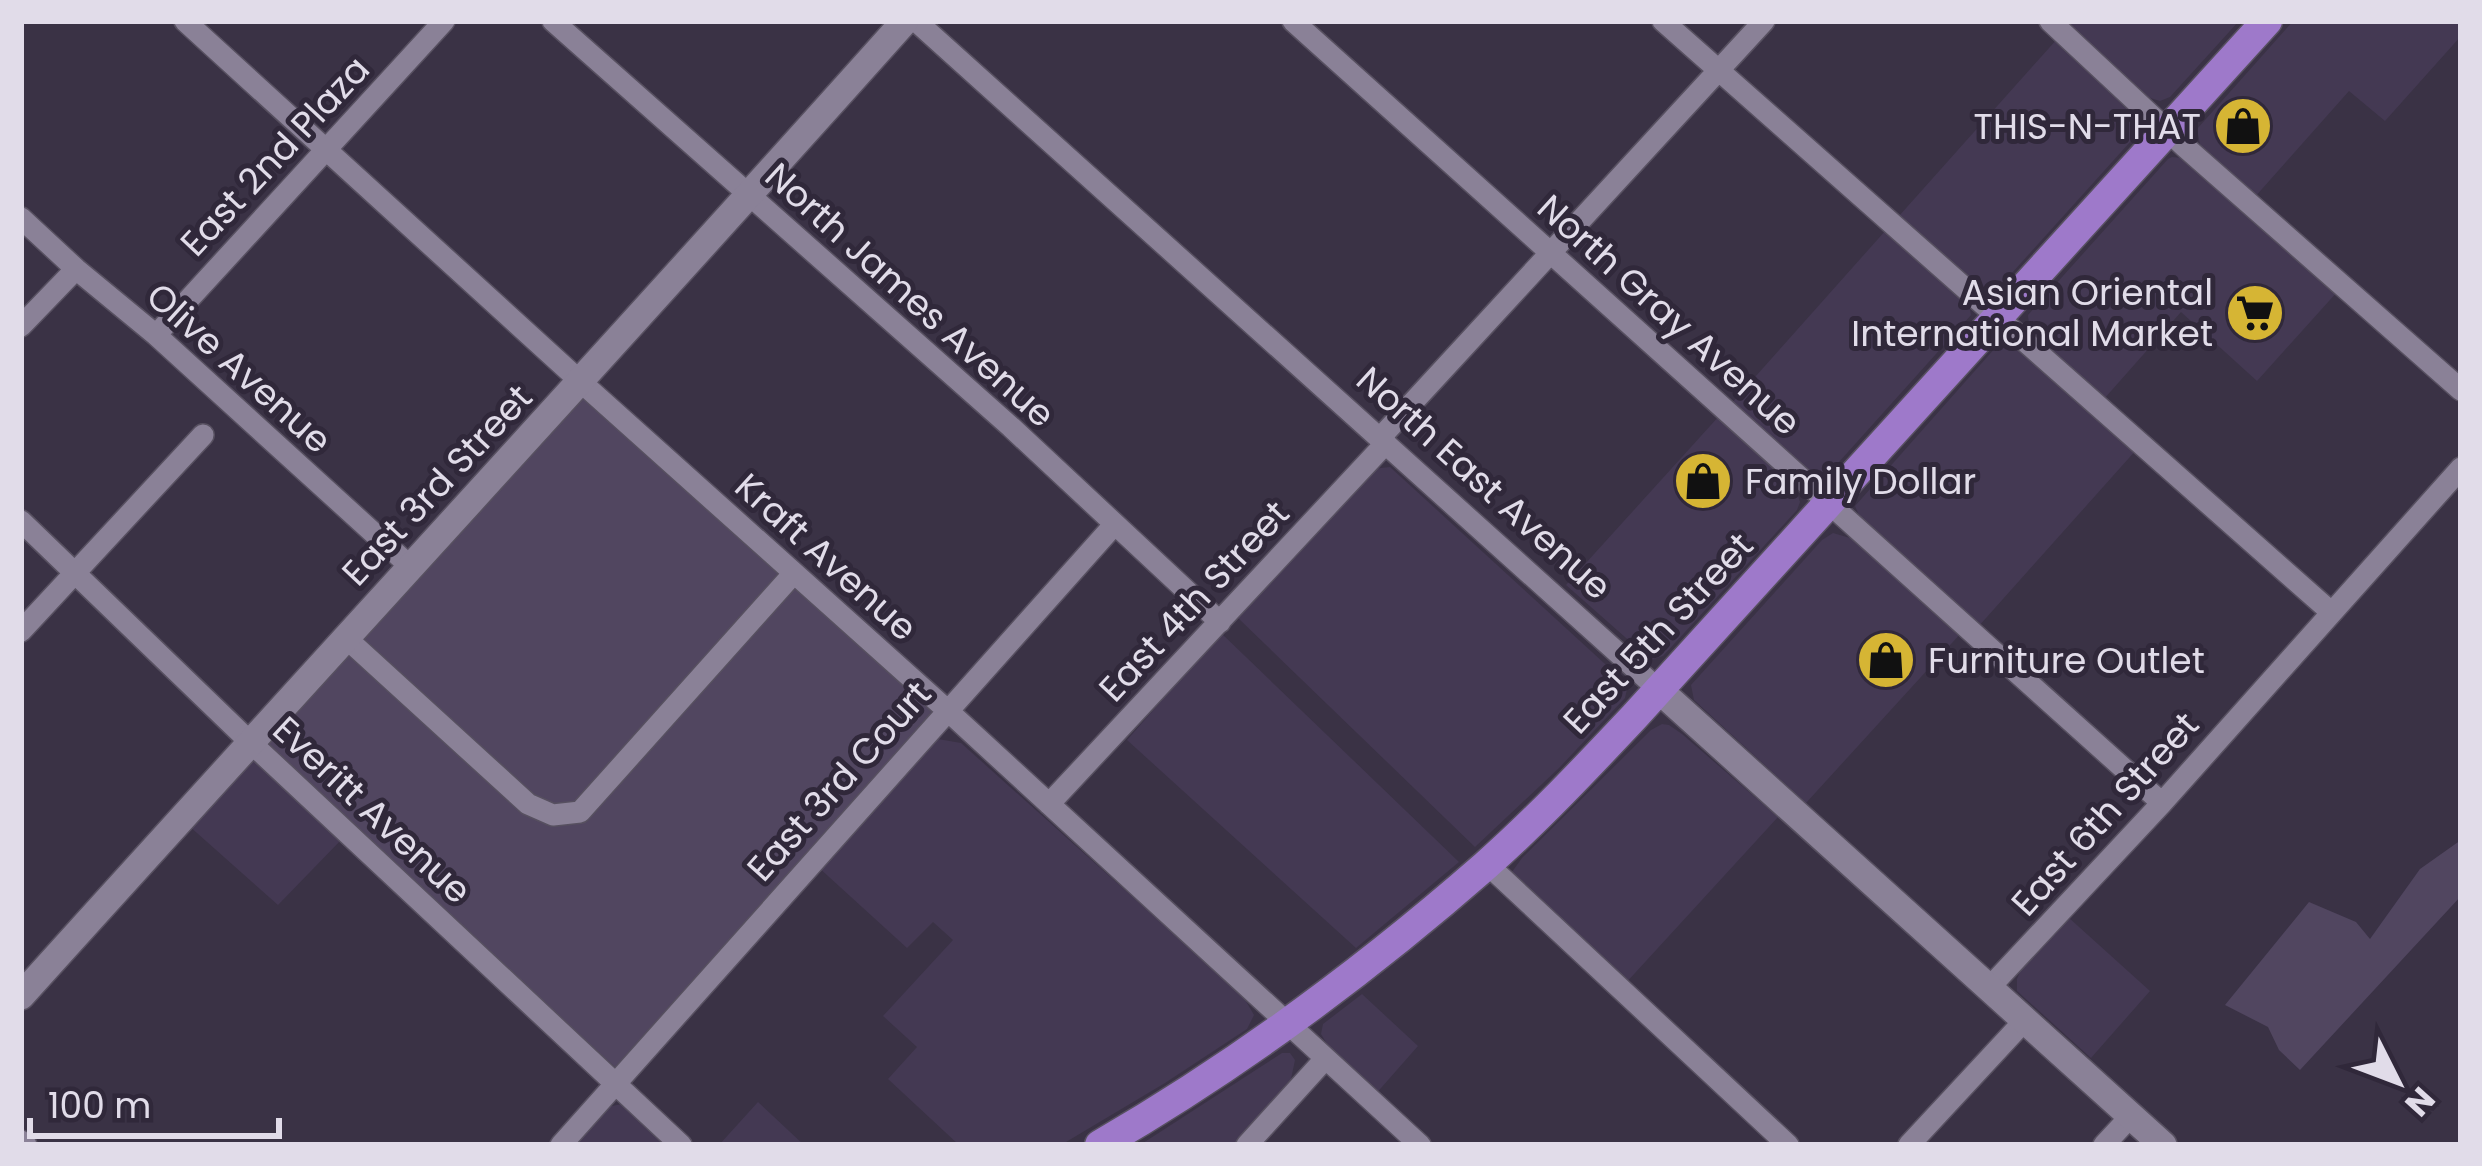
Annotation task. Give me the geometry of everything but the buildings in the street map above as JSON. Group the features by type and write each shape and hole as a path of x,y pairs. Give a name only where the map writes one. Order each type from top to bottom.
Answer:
{"main road":[{"name":"East 5th Street","path":"1100,1145 1207,1080 1369,963 1487,864 1576,779 2266,21"}],"street":[{"name":"Kraft Avenue","path":"185,21 1420,1145"},
{"name":"East 2nd Plaza","path":"156,335 443,21"},
{"name":"North James Avenue","path":"553,21 1011,427 1220,622"},
{"name":"East 3rd Street","path":"21,996 905,21"},
{"name":"North East Avenue","path":"916,21 2163,1145"},
{"name":"North Gray Avenue","path":"1293,21 2162,802"},
{"path":"1663,21 2331,612"},
{"name":"East 4th Street","path":"1049,804 1764,21"},
{"path":"2050,21 2461,390"},
{"name":"Olive Avenue","path":"21,218 412,568"},
{"path":"21,326 76,268"},
{"path":"21,631 203,435"},
{"name":"East 6th Street","path":"1989,988 2461,468"},
{"name":"Everitt Avenue","path":"21,521 681,1145"},
{"name":"East 3rd Court","path":"614,1082 1114,525"},
{"path":"345,637 528,804 553,815 580,812 794,573"},
{"path":"1487,864 1788,1145"},
{"path":"1909,1145 2025,1020"},
{"path":"1247,1145 1325,1059"},
{"path":"561,1145 614,1082"},
{"path":"2104,1145 2131,1116"}],"shaded area":[{"path":"2063,21 2239,21 2170,97 2160,101 2147,97"},
{"path":"2293,21 2461,21 2461,36 2385,121 2349,91 2254,198 2210,157 2197,129"},
{"path":"2058,38 2132,107 2140,131 2002,284 1981,287 1899,216"},
{"path":"2172,157 2182,158 2338,291 2257,381 2181,312 2104,399 2030,334 2028,315"},
{"path":"1886,230 1947,285 1971,315 1830,472 1819,476 1807,472 1731,404"},
{"path":"2003,344 2014,344 2137,449 1978,627 1861,520 1855,506"},
{"path":"582,395 781,573 574,803 553,806 532,797 358,638"},
{"path":"1720,415 1794,483 1800,502 1663,656 1651,660 1566,585"},
{"path":"1390,467 1628,685 1625,698 1559,768 1475,847 1237,617 1372,469"},
{"path":"1833,533 1865,546 1962,632 1806,803 1694,700 1691,685"},
{"path":"796,585 935,710 615,1067 263,742 346,650 555,824"},
{"path":"1221,633 1459,862 1356,948 1127,740"},
{"path":"1662,724 1682,734 1778,817 1624,985 1509,876 1522,858"},
{"path":"932,738 961,743 1243,996 1254,1015 1247,1029 1061,1145 959,1145 888,1079 917,1047 883,1016 953,940 933,922 907,948 817,866"},
{"path":"252,754 342,839 278,905 188,825"},
{"path":"2461,840 2461,896 2300,1070 2279,1050 2268,1027 2225,1005 2309,902 2356,922 2370,939 2420,869"},
{"path":"2068,917 2150,991 2091,1058 2017,991 2021,969"},
{"path":"1362,994 1418,1046 1374,1096 1339,1064 1321,1034 1323,1024"},
{"path":"1282,1053 1290,1053 1295,1060 1291,1079 1233,1145 1140,1145"},
{"path":"758,1102 804,1145 719,1145"},
{"path":"622,1104 667,1145 569,1145 602,1108"}],"place":[{"name":"THIS-N-THAT","path":"2243,126"},
{"name":"Asian Oriental International Market","path":"2255,313"},
{"name":"Family Dollar","path":"1703,481"},
{"name":"Furniture Outlet","path":"1886,660"}]}
